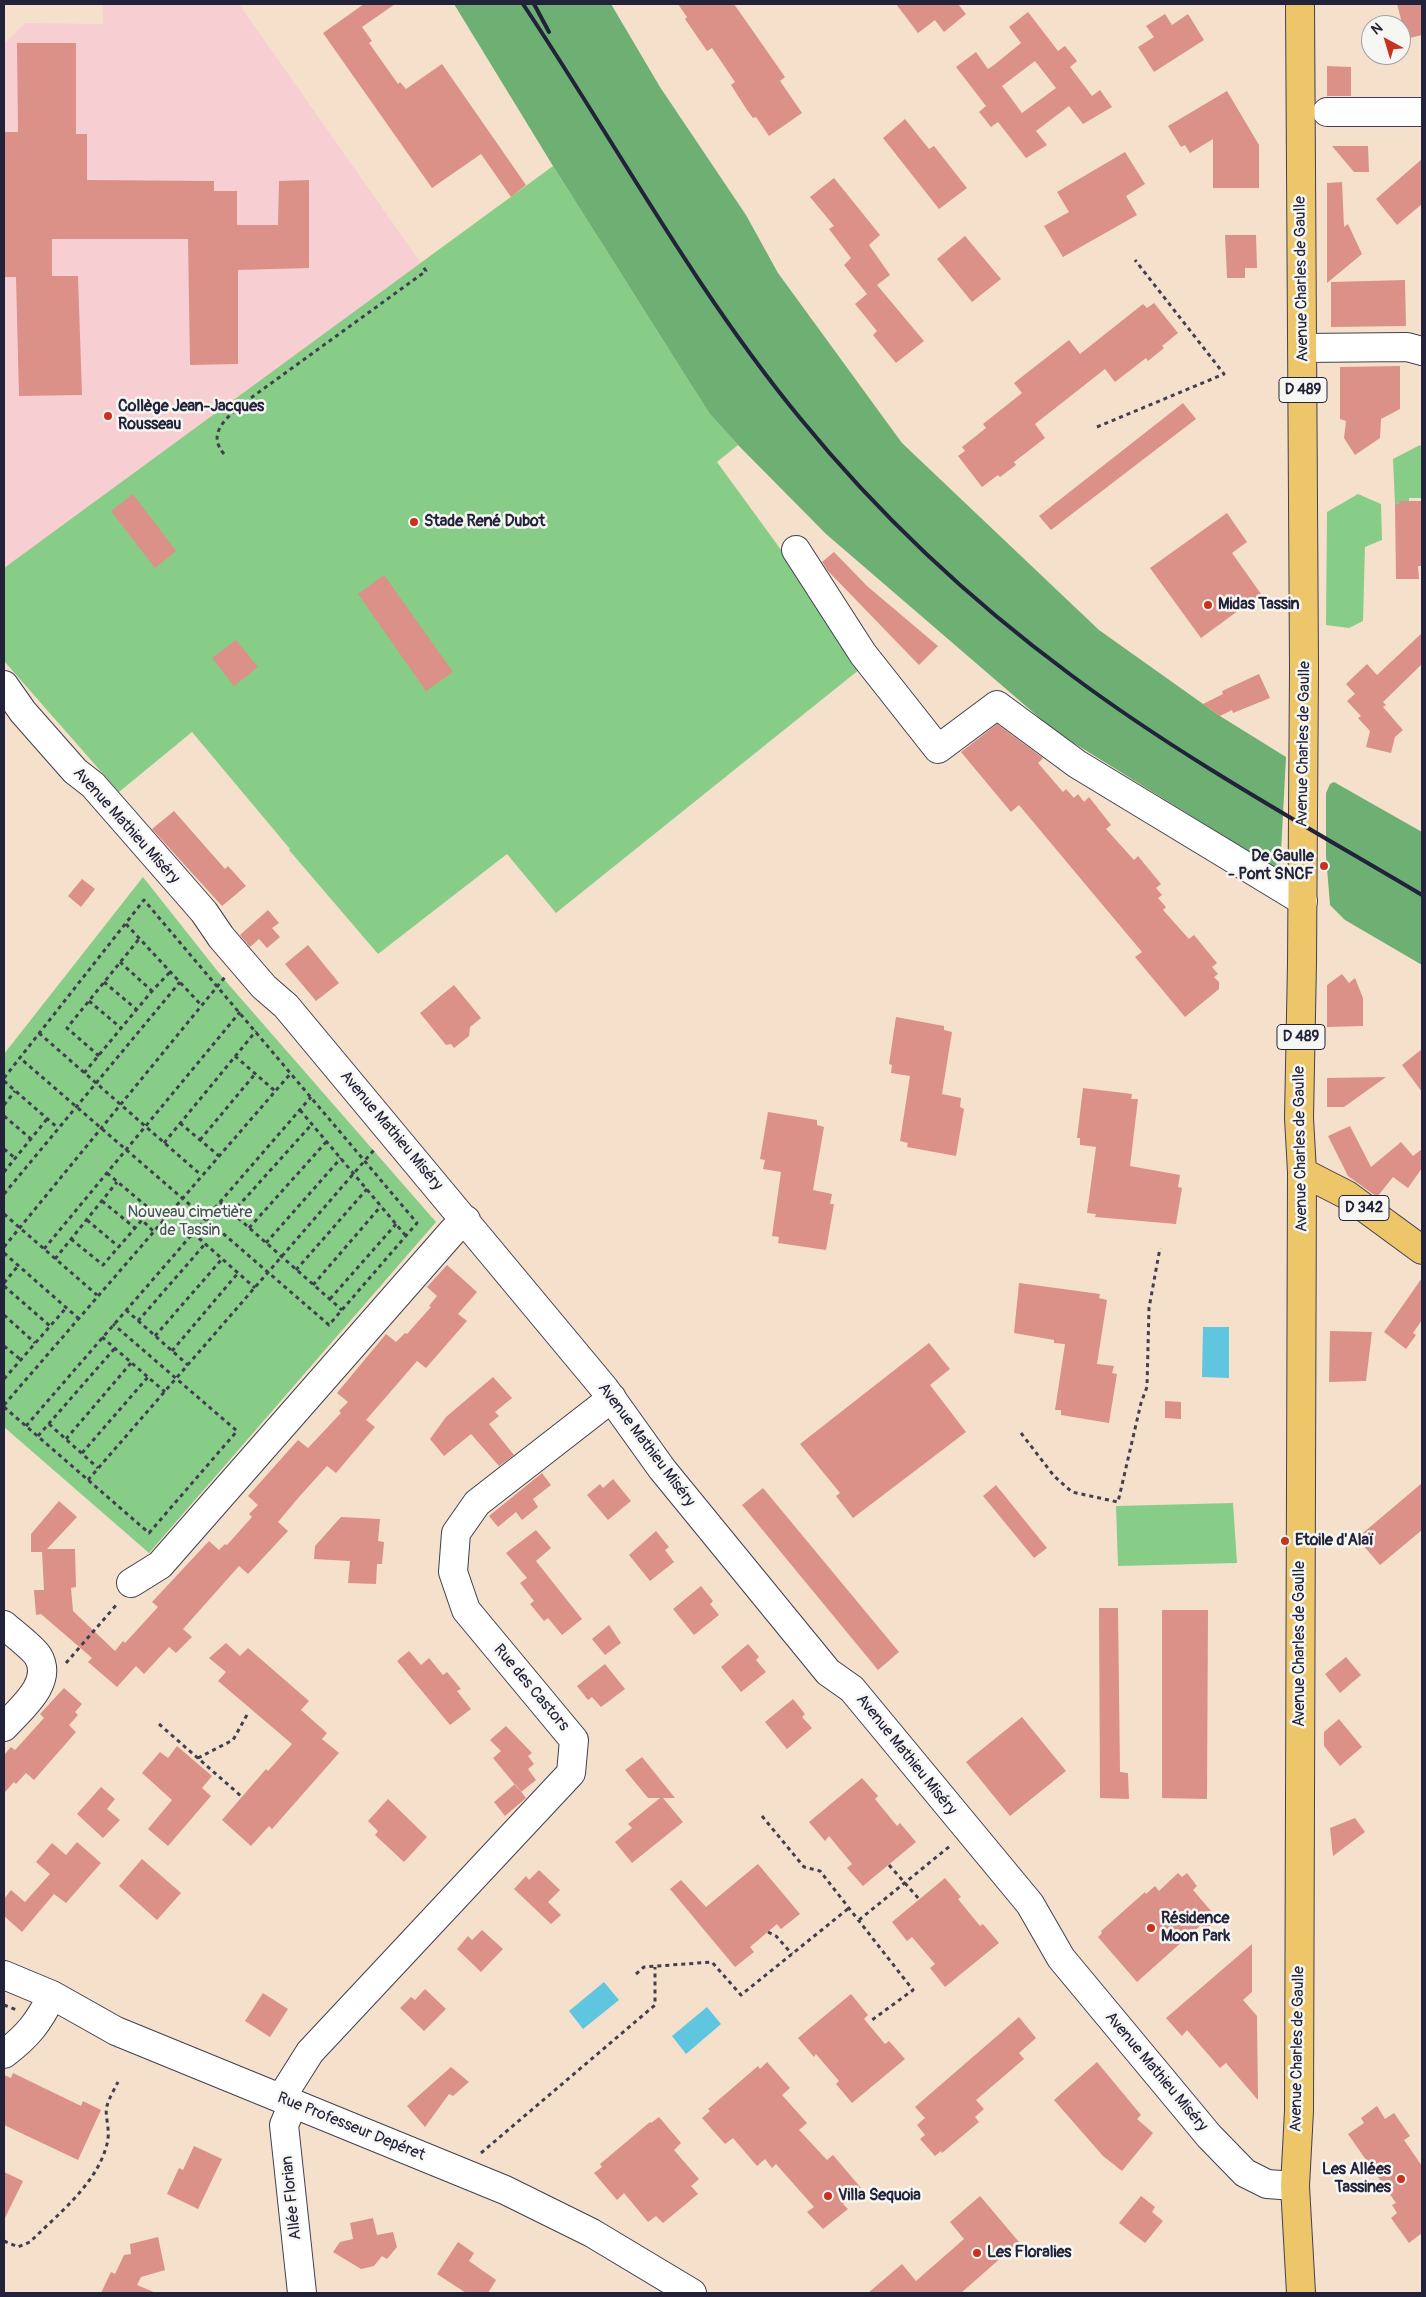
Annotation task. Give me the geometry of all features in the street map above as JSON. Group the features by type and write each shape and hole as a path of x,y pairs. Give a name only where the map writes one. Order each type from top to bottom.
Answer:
{"main road":[{"name":"Avenue Charles de Gaulle","path":"1300,4 1304,348 1303,901 1299,1118 1302,1172 1299,2112 1295,2186 1301,2293"},
{"name":"D 342","path":"1302,1172 1347,1195 1422,1250"}],"street":[{"path":"1327,112 1422,112"},
{"path":"1304,348 1407,347 1422,351"},
{"path":"796,550 863,654 938,749 997,705 1077,764 1303,901"},
{"name":"Avenue Mathieu Miséry","path":"4,685 24,712 75,771 93,786 204,912 221,937 264,987 286,1006 466,1220 612,1398 662,1469 828,1672 852,1689 968,1832 1030,1904 1061,1958 1209,2136 1245,2173 1268,2184 1295,2186"},
{"path":"131,1583 160,1565 453,1231 466,1220"},
{"name":"Rue des Castors","path":"287,2101 310,2052 571,1773 574,1740 466,1610 453,1572 456,1533 477,1503 612,1398"},
{"path":"4,1625 38,1656 43,1673 38,1688 4,1727"},
{"name":"Rue Professeur Depéret","path":"4,1975 52,1995 116,2031 505,2190 592,2233 692,2293"},
{"path":"4,2054 24,2040 41,2018 52,1995"},
{"name":"Allée Florian","path":"287,2101 284,2125 302,2293"}],"path":[{"path":"1096,427 1224,374 1135,260"},
{"path":"224,454 217,445 216,439 219,428 238,408 426,271 422,265"},
{"path":"20,1058 329,1325 417,1223 144,900 39,1033 20,1058 4,1080 58,1128"},
{"path":"126,924 202,1006"},
{"path":"98,1056 67,1028 139,939"},
{"path":"120,962 152,990"},
{"path":"84,1073 152,990 170,972"},
{"path":"104,982 136,1009"},
{"path":"4,1194 180,982"},
{"path":"4,1247 218,986"},
{"path":"89,1001 121,1028"},
{"path":"44,1249 240,1012"},
{"path":"164,1143 256,1031"},
{"path":"39,1033 202,1175"},
{"path":"236,1056 275,1092"},
{"path":"113,1324 237,1431 149,1533 4,1406 291,1072"},
{"path":"200,1140 255,1074"},
{"path":"4,1106 15,1091"},
{"path":"26,1426 311,1097"},
{"path":"300,1110 406,1236"},
{"path":"4,1116 31,1139"},
{"path":"4,1172 47,1119"},
{"path":"180,1123 219,1156"},
{"path":"232,1213 312,1124"},
{"path":"88,1480 354,1173 393,1133"},
{"path":"248,1228 327,1141"},
{"path":"4,1148 15,1158"},
{"path":"266,1243 341,1158"},
{"path":"106,1173 163,1220"},
{"path":"55,1259 118,1182"},
{"path":"296,1270 367,1189"},
{"path":"102,1201 135,1228"},
{"path":"220,1202 342,1310"},
{"path":"313,1285 381,1206"},
{"path":"4,1214 97,1296"},
{"path":"86,1220 119,1247"},
{"path":"71,1239 103,1265 142,1220 153,1231"},
{"path":"330,1300 396,1224"},
{"path":"192,1233 255,1288"},
{"path":"138,1321 205,1244"},
{"path":"1021,1433 1054,1476 1072,1492 1118,1502 1141,1402 1148,1387 1149,1308 1160,1248"},
{"path":"4,1253 78,1318"},
{"path":"155,1336 222,1259"},
{"path":"18,1266 4,1284 50,1326"},
{"path":"172,1350 238,1273"},
{"path":"4,1377 66,1308"},
{"path":"126,1310 188,1365"},
{"path":"4,1315 35,1343"},
{"path":"102,1337 165,1392"},
{"path":"4,1346 21,1360"},
{"path":"38,1436 115,1348"},
{"path":"66,1439 131,1363"},
{"path":"82,1453 148,1377"},
{"path":"49,1424 98,1468"},
{"path":"43,1673 64,1665 114,1608 131,1583"},
{"path":"198,1758 233,1740 248,1713"},
{"path":"159,1724 241,1796"},
{"path":"762,1816 804,1867 820,1871 913,1990 872,2020"},
{"path":"859,1920 968,1832"},
{"path":"889,1865 919,1899"},
{"path":"636,1974 644,1968 712,1962 741,1995 849,1908"},
{"path":"768,1932 776,1936 792,1954"},
{"path":"479,2155 655,2005 655,1967"},
{"path":"4,2241 18,2246 30,2242 91,2177 102,2160 108,2143 109,2130 106,2107 118,2082"}],"shaded area":[{"name":"Collège Jean-Jacques Rousseau","path":"103,4 239,4 421,263 4,568 4,44 25,23 103,24"}],"green space":[{"path":"454,4 611,4 660,87 746,215 778,273 902,443 1099,630 1220,716 1286,757 1280,871 1056,732 826,534 738,445 709,413 553,166"},
{"name":"Stade René Dubot","path":"553,166 709,413 738,445 717,462 865,665 556,913 507,854 378,954 192,732 119,792 4,661 4,568"},
{"path":"1420,445 1422,447 1422,498 1409,498 1409,501 1395,504 1393,459"},
{"path":"1358,494 1381,504 1382,540 1365,547 1363,621 1349,628 1326,625 1327,512"},
{"path":"1334,782 1422,832 1422,965 1345,920 1330,905 1326,856 1326,793 1330,784"},
{"name":"Nouveau cimetière de Tassin","path":"143,877 223,978 436,1222 149,1553 4,1427 4,1054"},
{"path":"1233,1503 1237,1563 1118,1566 1116,1506"}],"water":[{"path":"1203,1327 1229,1327 1229,1378 1202,1377"},
{"path":"604,1982 619,2000 583,2029 569,2011"},
{"path":"707,2007 721,2024 686,2054 672,2036"}],"building":[{"path":"364,4 395,4 362,27 372,41 369,43 398,84 400,82 406,89 442,64 526,185 511,197 481,154 432,188 323,33"},
{"path":"678,4 734,4 785,77 780,81 802,113 769,136 756,117 753,118 747,110 731,85 735,82 712,48 707,51 685,19 687,17"},
{"path":"896,4 958,4 966,14 944,32 935,20 918,33"},
{"path":"1397,4 1422,4 1422,35 1411,38 1411,15 1400,15"},
{"path":"1028,12 1058,51 1065,46 1077,61 1070,67 1092,96 1100,90 1112,107 1083,124 1069,106 1036,131 1047,145 1026,158 998,122 991,127 979,112 986,106 956,67 976,52 988,69 994,65 1021,43 1009,27","holes":["1035,61 1056,88 1022,113 1002,86"]},
{"path":"1165,14 1172,25 1188,14 1204,40 1154,72 1138,47 1154,37 1146,26"},
{"path":"17,43 76,43 76,134 87,134 87,180 214,181 214,191 237,191 237,225 278,225 279,181 309,180 309,268 238,270 238,364 190,365 188,239 52,239 52,276 78,276 82,395 19,396 16,277 4,277 4,132 18,132"},
{"path":"1327,66 1351,67 1351,96 1327,96"},
{"path":"1227,91 1259,145 1259,188 1213,188 1213,139 1190,153 1185,145 1181,147 1168,126"},
{"path":"905,119 929,149 934,146 967,188 939,209 883,138"},
{"path":"1332,146 1368,146 1369,172 1354,172"},
{"path":"1125,152 1145,184 1126,196 1137,215 1063,257 1044,226 1069,212 1057,192"},
{"path":"1422,159 1422,204 1397,225 1376,199"},
{"path":"834,178 880,235 869,245 890,275 877,285 924,341 896,363 873,335 877,331 855,304 867,294 844,265 851,258 829,229 834,226 810,197"},
{"path":"1342,182 1344,227 1348,224 1362,254 1327,283 1327,183"},
{"path":"1225,235 1256,235 1257,268 1245,268 1245,278 1227,278"},
{"path":"965,236 1001,279 972,302 937,259"},
{"path":"1405,280 1406,326 1331,327 1331,282"},
{"path":"1154,303 1178,333 1162,346 1164,348 1148,361 1146,358 1115,382 1105,369 1035,424 1045,438 1014,462 1016,465 982,487 958,456 965,451 962,447 986,428 983,424 1022,393 1014,383 1069,340 1080,354 1143,304 1147,308"},
{"path":"1400,366 1400,409 1381,419 1380,438 1355,455 1344,438 1346,421 1340,419 1340,367"},
{"path":"1183,403 1196,419 1051,530 1039,516"},
{"path":"133,494 176,551 155,568 111,511"},
{"path":"1398,501 1422,501 1422,566 1418,566 1419,579 1396,579 1395,504 1399,504"},
{"path":"1227,513 1247,542 1232,553 1261,594 1201,638 1150,568"},
{"path":"834,552 867,586 938,646 919,665 828,571 822,562"},
{"path":"384,575 453,672 426,691 358,594"},
{"path":"1422,633 1422,664 1383,702 1386,705 1383,707 1403,730 1395,737 1391,753 1366,747 1370,731 1358,718 1361,716 1347,701 1355,694 1346,684 1367,664 1377,675"},
{"path":"236,640 258,667 234,686 212,658"},
{"path":"1259,674 1270,698 1233,713 1232,710 1220,716 1203,704 1223,694 1222,691"},
{"path":"997,724 1043,758 1038,763 1063,792 1066,789 1074,798 1078,794 1084,802 1089,797 1111,825 1106,829 1134,860 1138,856 1161,884 1156,888 1162,895 1158,898 1166,907 1163,910 1189,939 1194,935 1217,963 1212,967 1218,974 1214,977 1219,982 1219,989 1185,1017 1135,957 1142,952 1019,805 1011,812 961,752"},
{"path":"174,811 225,869 228,866 246,886 222,906 152,829"},
{"path":"82,879 95,889 81,907 68,896"},
{"path":"268,910 279,923 272,928 280,937 267,948 259,939 250,947 240,935"},
{"path":"308,945 339,983 316,1001 285,964"},
{"path":"1342,974 1349,983 1355,978 1363,998 1363,1026 1327,1027 1327,985"},
{"path":"454,985 481,1018 470,1027 469,1036 454,1048 451,1044 446,1045 420,1013"},
{"path":"896,1017 944,1026 944,1030 952,1032 942,1094 961,1098 960,1107 964,1109 956,1156 907,1147 908,1143 900,1141 910,1076 891,1073 892,1065 889,1064"},
{"path":"1422,1049 1422,1092 1402,1065"},
{"path":"1386,1077 1344,1107 1327,1107 1327,1078"},
{"path":"1083,1088 1132,1094 1131,1099 1138,1099 1130,1166 1180,1175 1178,1187 1182,1188 1176,1224 1095,1217 1096,1214 1087,1213 1096,1147 1080,1145 1080,1138 1077,1138"},
{"path":"768,1112 817,1120 817,1125 824,1127 813,1190 832,1194 830,1204 834,1204 826,1250 778,1243 779,1237 772,1236 781,1172 763,1169 765,1160 760,1159"},
{"path":"1350,1126 1371,1167 1401,1142 1413,1156 1422,1149 1422,1168 1408,1188 1393,1177 1377,1197 1348,1176 1328,1136"},
{"path":"447,1265 477,1292 458,1314 467,1321 426,1368 417,1361 366,1420 375,1427 336,1473 327,1466 278,1522 288,1531 248,1574 239,1566 183,1629 192,1637 176,1653 169,1647 144,1674 136,1666 117,1687 88,1662 92,1658 41,1614 36,1615 34,1590 44,1590 42,1552 31,1552 31,1534 59,1501 77,1517 47,1549 75,1549 76,1587 71,1588 73,1611 115,1651 123,1641 125,1643 158,1607 152,1602 209,1541 219,1550 225,1544 227,1545 252,1517 249,1514 258,1505 248,1496 298,1440 308,1448 341,1413 339,1411 348,1402 337,1393 386,1334 396,1342 405,1333 407,1334 431,1307 429,1306 437,1296 427,1287"},
{"path":"1422,1278 1422,1320 1413,1333 1416,1335 1406,1349 1384,1332"},
{"path":"1019,1283 1100,1294 1099,1298 1107,1300 1097,1364 1114,1366 1112,1373 1117,1374 1109,1423 1061,1415 1061,1410 1055,1410 1065,1344 1054,1343 1054,1340 1014,1333"},
{"path":"1330,1331 1372,1332 1366,1381 1329,1382"},
{"path":"929,1343 950,1369 930,1385 966,1432 853,1518 836,1496 840,1493 800,1444"},
{"path":"493,1377 512,1398 495,1412 499,1416 489,1424 514,1455 499,1466 471,1434 444,1456 430,1439 446,1417"},
{"path":"1165,1401 1181,1402 1181,1419 1165,1418"},
{"path":"542,1473 551,1485 533,1499 538,1507 522,1520 516,1512 498,1527 489,1516"},
{"path":"613,1479 631,1501 608,1520 587,1495 600,1484 603,1488"},
{"path":"1422,1483 1422,1530 1380,1565 1357,1538"},
{"path":"996,1485 1047,1548 1034,1558 983,1496"},
{"path":"763,1488 899,1652 878,1670 742,1505"},
{"path":"341,1517 380,1519 378,1541 384,1542 382,1564 377,1564 376,1584 348,1583 350,1561 314,1559 315,1546"},
{"path":"536,1530 551,1548 536,1561 582,1619 562,1635 548,1618 544,1621 530,1604 534,1601 520,1583 527,1578 506,1553"},
{"path":"656,1531 669,1547 665,1550 674,1562 650,1581 629,1555"},
{"path":"701,1586 713,1601 710,1604 719,1615 694,1635 673,1609"},
{"path":"1099,1608 1118,1608 1120,1772 1128,1773 1129,1799 1100,1798"},
{"path":"1162,1610 1208,1610 1207,1799 1162,1798"},
{"path":"609,1625 621,1643 605,1655 592,1639"},
{"path":"226,1643 240,1656 248,1648 309,1701 301,1710 327,1733 322,1739 339,1753 272,1829 269,1826 251,1846 222,1820 266,1769 268,1771 292,1744 218,1681 226,1672 209,1658"},
{"path":"748,1644 759,1657 756,1660 766,1672 741,1692 721,1667"},
{"path":"409,1651 421,1665 429,1658 443,1675 447,1672 461,1689 457,1691 471,1709 450,1725 397,1661"},
{"path":"1346,1657 1361,1675 1340,1693 1325,1674"},
{"path":"605,1664 625,1689 601,1707 592,1697 588,1700 577,1686"},
{"path":"64,1688 82,1704 75,1712 78,1715 69,1725 76,1732 34,1780 26,1773 4,1793 4,1755 11,1747 15,1750 44,1718 40,1714"},
{"path":"793,1699 805,1714 802,1717 812,1728 787,1749 765,1722"},
{"path":"1022,1717 1066,1771 1010,1816 966,1762"},
{"path":"1339,1719 1362,1747 1340,1766 1324,1746 1324,1732"},
{"path":"506,1726 532,1753 528,1756 534,1764 528,1769 536,1780 521,1792 493,1758 501,1751 490,1740"},
{"path":"177,1746 212,1776 202,1788 211,1796 168,1846 148,1829 172,1800 142,1773 160,1752 168,1758"},
{"path":"642,1757 675,1798 663,1798 683,1822 632,1863 615,1842 632,1828 628,1824 660,1798 648,1798 625,1770"},
{"path":"862,1778 878,1796 875,1799 897,1826 900,1823 916,1842 863,1886 847,1868 852,1864 829,1836 825,1841 809,1822"},
{"path":"515,1784 526,1798 505,1816 494,1802"},
{"path":"101,1787 115,1799 107,1809 120,1820 103,1838 77,1814"},
{"path":"388,1799 427,1837 404,1862 375,1835 378,1831 368,1821"},
{"path":"1355,1818 1365,1832 1333,1856 1330,1828"},
{"path":"77,1842 101,1863 66,1903 54,1894 22,1932 4,1916 4,1899 11,1890 25,1902 50,1874 36,1862 52,1843 66,1855"},
{"path":"142,1859 181,1893 157,1920 119,1886"},
{"path":"758,1864 800,1914 781,1929 777,1924 750,1947 754,1952 735,1967 670,1889 681,1880 706,1907"},
{"path":"539,1870 560,1890 548,1902 561,1915 551,1924 514,1889 526,1876 529,1880"},
{"name":"Résidence Moon Park","path":"1178,1873 1182,1877 1187,1873 1197,1886 1193,1890 1218,1919 1205,1930 1201,1925 1137,1982 1098,1937 1102,1933 1101,1931 1145,1892 1146,1894 1155,1886 1159,1891"},
{"path":"945,1878 961,1897 958,1899 980,1926 983,1924 999,1943 945,1987 930,1968 935,1964 912,1937 907,1941 892,1922"},
{"path":"482,1930 503,1949 481,1972 457,1949 468,1936 472,1940"},
{"path":"1252,1944 1252,1992 1243,2000 1257,2016 1258,2100 1226,2063 1220,2068 1187,2030 1182,2036 1166,2018"},
{"path":"425,1989 446,2009 424,2031 400,2008 411,1997 415,2000"},
{"path":"263,1993 288,2009 270,2037 245,2021"},
{"path":"851,1994 868,2015 864,2019 885,2044 889,2041 905,2059 852,2103 836,2084 839,2081 816,2054 814,2057 798,2038"},
{"path":"1019,2017 1036,2038 1019,2053 1024,2059 976,2100 984,2109 975,2117 979,2122 942,2153 941,2151 935,2156 920,2139 925,2135 917,2125 925,2118 915,2107"},
{"path":"767,2062 790,2088 782,2095 807,2123 799,2130 827,2160 833,2155 861,2188 843,2204 848,2209 823,2229 807,2212 814,2207 776,2164 772,2168 765,2159 757,2166 733,2138 725,2144 702,2118 710,2111 708,2109 758,2066 760,2069"},
{"path":"1097,2062 1141,2115 1137,2119 1153,2133 1122,2171 1103,2156 1054,2100"},
{"path":"451,2067 469,2082 453,2096 449,2094 425,2127 407,2106"},
{"path":"13,2073 81,2106 83,2101 101,2110 78,2160 4,2125 4,2075 11,2078"},
{"name":"Les Allées Tassines","path":"1377,2106 1385,2119 1394,2113 1410,2136 1404,2140 1422,2166 1422,2233 1409,2243 1391,2218 1397,2213 1392,2205 1396,2203 1348,2134 1364,2123 1361,2118"},
{"path":"659,2117 681,2143 674,2150 699,2179 691,2186 698,2194 663,2223 656,2216 648,2222 624,2193 617,2200 594,2173 602,2167 600,2164 650,2122"},
{"path":"194,2146 222,2159 198,2209 167,2194 179,2168 183,2170"},
{"path":"4,2172 23,2181 4,2220"},
{"name":"Les Floralies","path":"980,2196 1019,2242 961,2293 868,2293 902,2264 916,2281 964,2239 950,2222"},
{"path":"1141,2196 1155,2207 1152,2212 1163,2221 1145,2243 1119,2223"},
{"path":"373,2218 377,2235 393,2232 397,2247 387,2259 382,2256 374,2266 361,2269 333,2252 340,2242 353,2239 350,2223"},
{"path":"158,2237 165,2270 141,2277 137,2285 156,2293 101,2293 111,2272 115,2274 124,2255 131,2254 130,2244"},
{"path":"458,2242 474,2253 469,2261 496,2280 488,2293 466,2293 437,2274"}],"railway":[{"path":"523,4 690,267 761,369 830,454 894,522 962,587 1034,647 1113,705 1200,763 1422,895"},
{"path":"534,4 549,32"}],"place":[{"name":"Collège Jean-Jacques Rousseau","path":"108,416"},
{"name":"Stade René Dubot","path":"414,522"},
{"name":"Midas Tassin","path":"1208,605"},
{"name":"De Gaulle - Pont SNCF","path":"1324,866"},
{"name":"Etoile d'Alaï","path":"1285,1541"},
{"name":"Résidence Moon Park","path":"1151,1928"},
{"name":"Les Allées Tassines","path":"1401,2179"},
{"name":"Villa Sequoia","path":"828,2196"},
{"name":"Les Floralies","path":"977,2253"}]}
